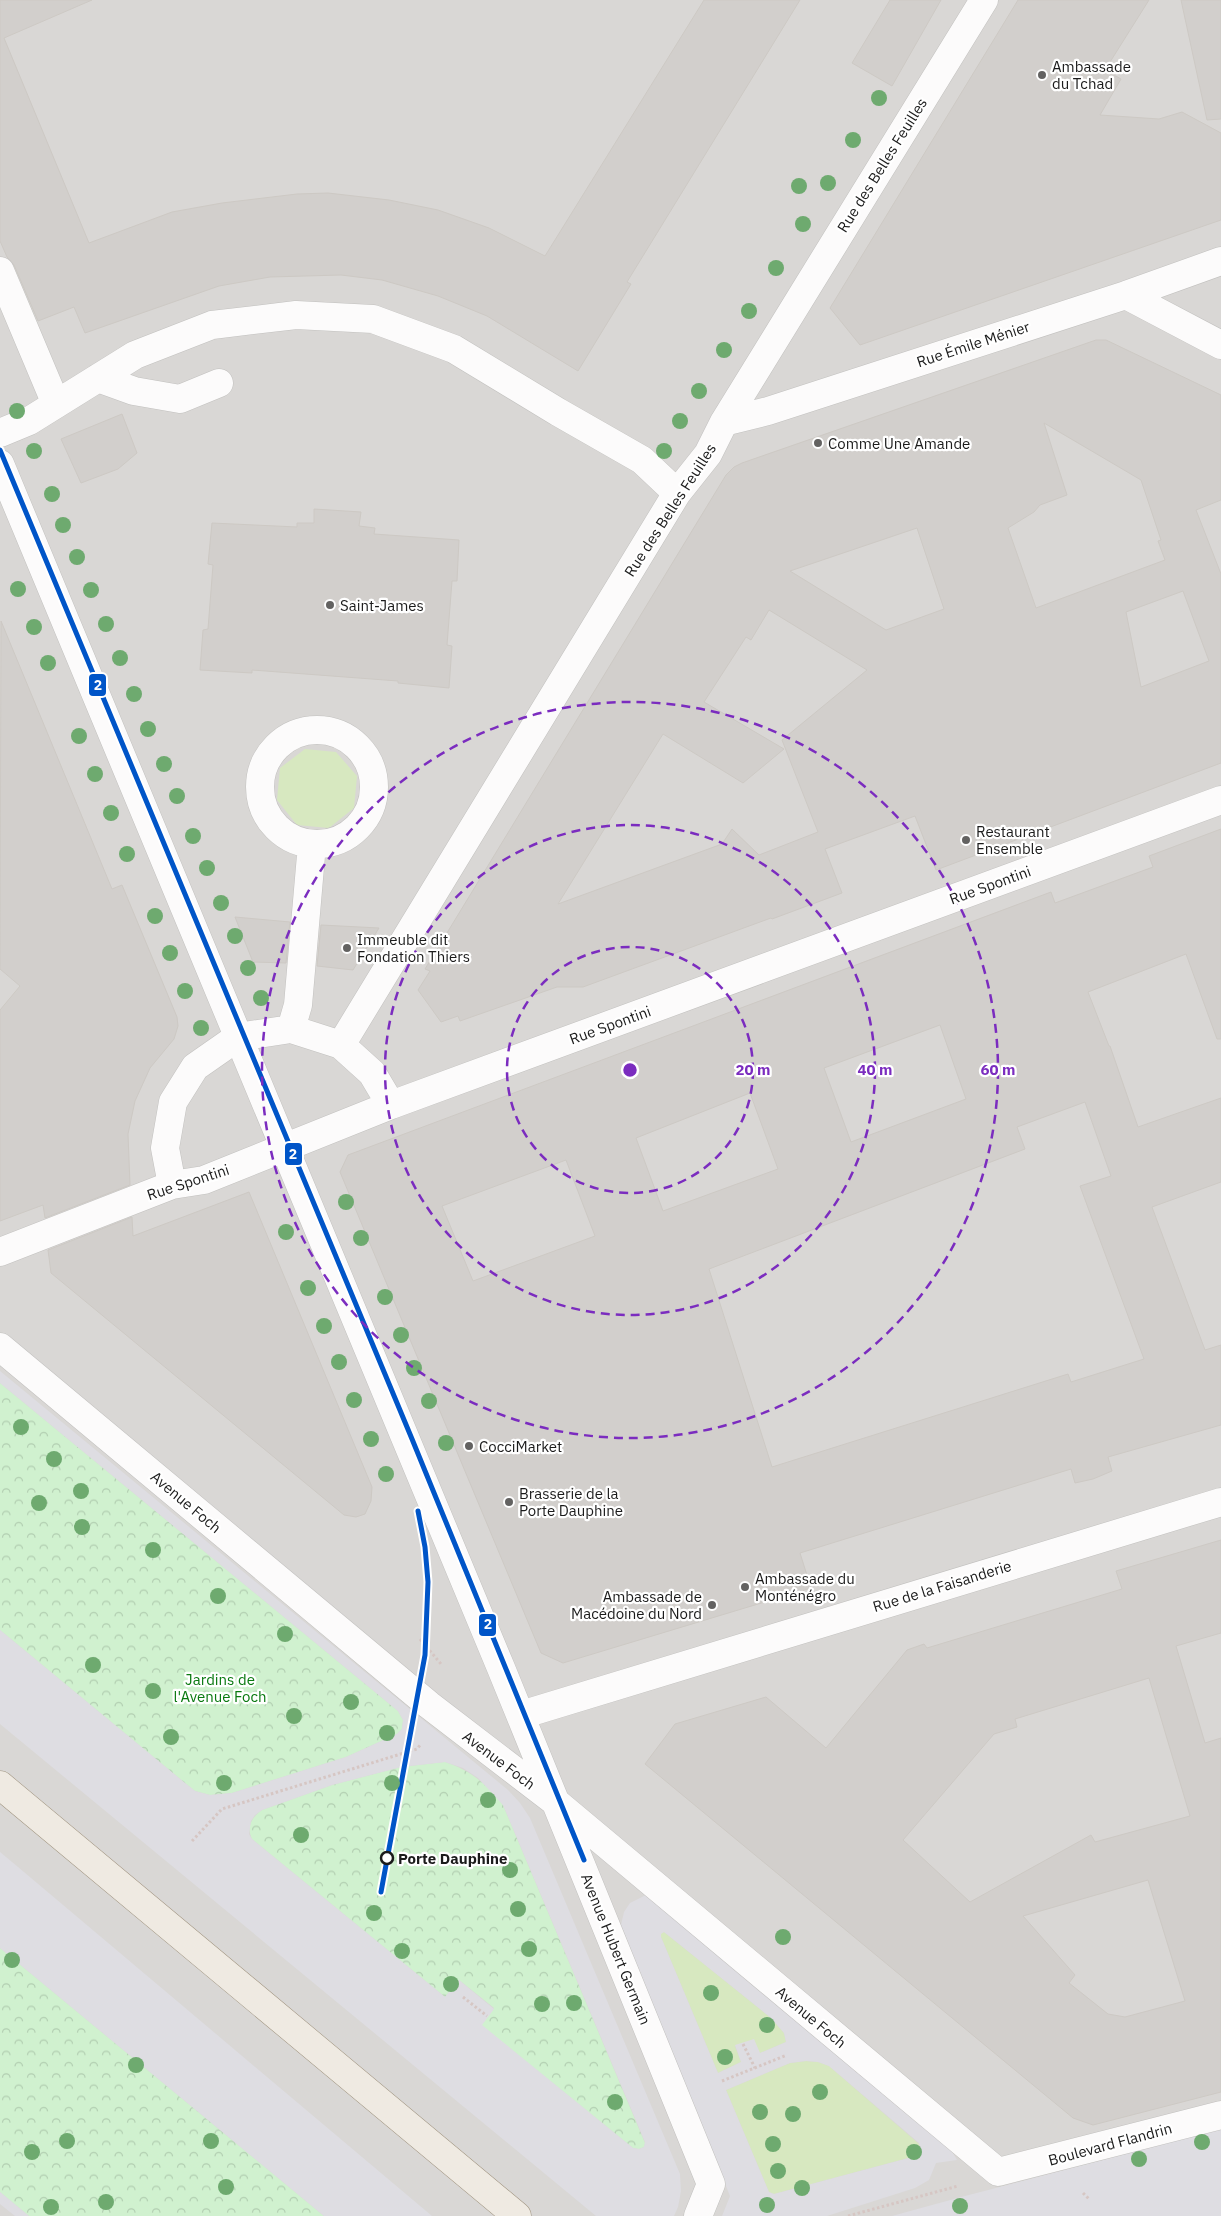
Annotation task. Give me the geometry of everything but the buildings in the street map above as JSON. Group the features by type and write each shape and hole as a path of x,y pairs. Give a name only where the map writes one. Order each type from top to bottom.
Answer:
{"main road":[{"path":"0,1784 517,2216"}],"street":[{"name":"Rue des Belles Feuilles","path":"341,1046 677,493 708,454 724,422 984,0"},
{"name":"Rue Émile Ménier","path":"724,422 777,408 1221,261"},
{"path":"0,271 56,404"},
{"path":"1126,294 1221,345"},
{"path":"0,433 29,421 135,355 212,325 296,315 373,319 454,349 642,460 677,493"},
{"path":"98,378 134,391 180,399 219,383"},
{"name":"Avenue Hubert Germain","path":"0,464 558,1804 711,2184 698,2216"},
{"path":"317,730 335,733 352,741 364,755 372,771 374,789 370,808 361,824 348,835 330,842 312,844 293,839 277,828 266,812 260,793 261,774 269,756 282,741 300,732 317,730"},
{"name":"Rue Spontini","path":"0,1252 172,1185 204,1180 391,1105 1221,800"},
{"path":"291,1029 298,1005 312,844"},
{"path":"172,1185 165,1148 173,1102 195,1067 238,1037 291,1029 341,1046 372,1074 391,1105"},
{"name":"Avenue Foch","path":"0,1347 429,1705 558,1804 998,2172"},
{"name":"Rue de la Faisanderie","path":"520,1715 1221,1502"},
{"name":"Boulevard Flandrin","path":"998,2172 1221,2115"}],"path":[{"path":"420,1639 441,1664"},
{"path":"192,1841 222,1809 417,1748 426,1738"},
{"path":"463,1997 487,2016"},
{"path":"744,2044 755,2068"},
{"path":"722,2081 787,2055"},
{"path":"848,2216 966,2184 998,2172"},
{"path":"1082,2193 1090,2200"}],"shaded area":[{"path":"0,0 1221,0 1221,2216 0,2216"},
{"path":"0,1371 508,1790 520,1803 530,1818 680,2174 681,2191 674,2216 596,2216 0,1724 0,1630 195,1791 210,1795 232,1793 346,1757 397,1734 402,1729 403,1720 398,1711 0,1383","holes":["445,1762 463,1768 478,1778 503,1805 645,2142 644,2147 639,2149 633,2148 482,2025 494,2009 459,1980 445,1997 252,1839 249,1834 251,1821 262,1810 332,1785 401,1767"]},
{"path":"0,1852 432,2216 324,2216 0,1948"},
{"path":"648,1894 944,2138 957,2160 936,2163 929,2180 915,2188 827,2216 722,2216 730,2196 621,1925 624,1912 630,1903","holes":["664,1932 771,2018 784,2033 786,2042 760,2053 754,2039 735,2045 741,2062 718,2073 661,1937 661,1934","818,2062 829,2066 919,2143 921,2151 916,2156 774,2194 769,2192 726,2090 790,2063"]},
{"path":"1221,2129 1221,2216 892,2216 965,2196"},
{"path":"0,2192 29,2216 15,2216 0,2204"}],"green space":[{"path":"305,749 336,752 357,776 354,808 329,828 297,825 277,800 280,768"},
{"name":"Jardins de l'Avenue Foch","path":"0,1383 398,1711 403,1720 402,1729 397,1734 346,1757 232,1793 210,1795 195,1791 0,1630"},
{"path":"445,1762 462,1769 477,1779 503,1805 645,2143 644,2147 639,2149 633,2148 481,2025 494,2008 459,1980 445,1997 252,1839 250,1835 251,1823 262,1810 332,1785 401,1767"},
{"path":"664,1932 771,2018 784,2033 786,2042 760,2053 735,2046 741,2062 718,2073 661,1937 661,1933"},
{"path":"0,1948 324,2216 29,2216 0,2192"},
{"path":"818,2062 829,2066 919,2144 921,2151 916,2156 774,2194 769,2192 726,2090 790,2063"}],"transit line":[{"name":"2","path":"0,450 412,1439 584,1860"},
{"name":"2","path":"381,1892 425,1655 428,1582 425,1547 418,1511"}],"place":[{"name":"Ambassade du Tchad","path":"1042,75"},
{"name":"Comme Une Amande","path":"818,443"},
{"name":"Saint-James","path":"330,605"},
{"name":"Restaurant Ensemble","path":"966,840"},
{"name":"Immeuble dit Fondation Thiers","path":"347,948"},
{"name":"CocciMarket","path":"469,1446"},
{"name":"Brasserie de la Porte Dauphine","path":"509,1502"},
{"name":"Ambassade du Monténégro","path":"745,1587"},
{"name":"Ambassade de Macédoine du Nord","path":"712,1605"},
{"name":"Porte Dauphine","path":"387,1858"}]}
